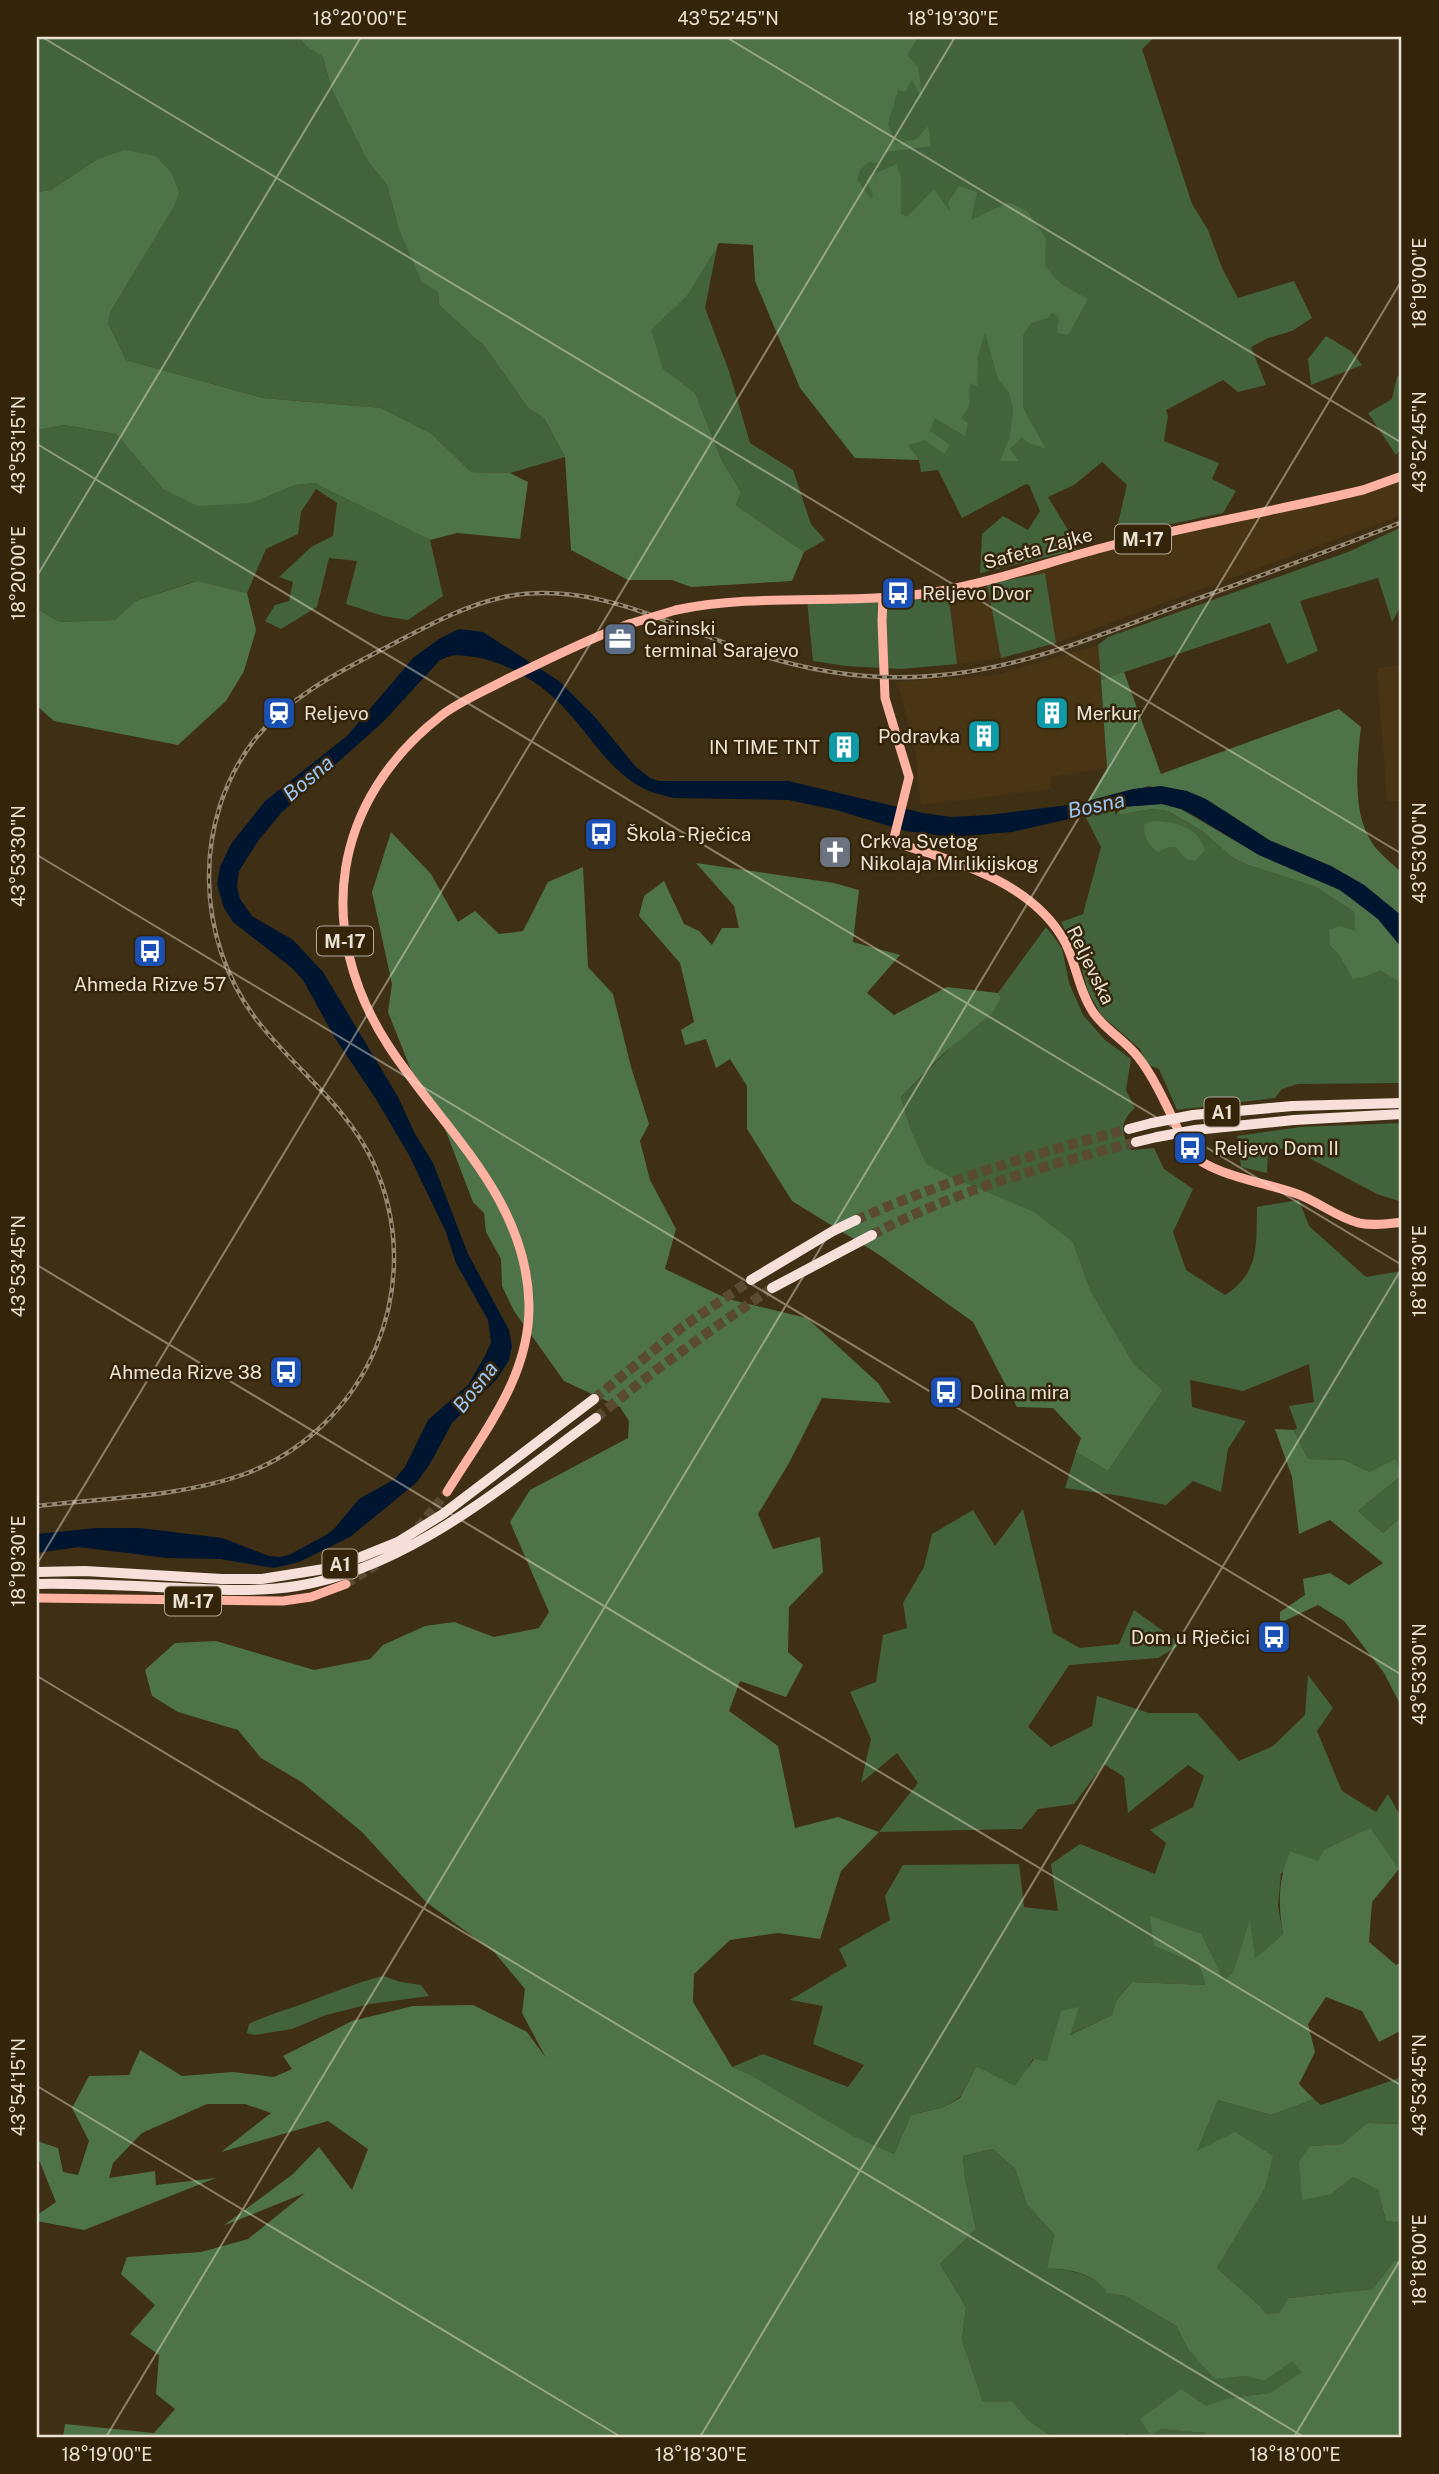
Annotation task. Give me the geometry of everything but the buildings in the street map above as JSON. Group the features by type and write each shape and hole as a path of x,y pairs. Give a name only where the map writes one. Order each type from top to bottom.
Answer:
{"highway":[{"name":"A1","path":"1129,1129 1193,1115 1293,1106 1402,1103"},
{"name":"A1","path":"1136,1142 1195,1130 1294,1120 1402,1114"},
{"path":"751,1280 856,1220"},
{"path":"772,1287 872,1235"},
{"name":"A1","path":"37,1572 85,1571 222,1580 262,1579 304,1573 361,1558 398,1542 443,1514 593,1399"},
{"name":"A1","path":"37,1584 239,1590 297,1586 356,1572 398,1553 432,1533 596,1418"}],"main road":[{"name":"Safeta Zajke","path":"447,1492 502,1405 523,1357 529,1304 526,1266 516,1230 476,1161 390,1048 366,1007 352,972 346,945 342,911 344,867 353,834 380,779 406,748 443,715 475,695 571,648 676,610 741,600 883,598 933,592 1109,547 1363,490 1402,476"},
{"name":"Reljevska","path":"883,598 883,685 886,706 909,777 893,842 950,860 993,878 1014,891 1046,918 1066,944 1088,1004 1099,1020 1139,1059 1194,1157 1211,1166 1301,1195 1358,1223 1372,1225 1402,1222"},
{"name":"M-17","path":"37,1598 283,1601 311,1597 346,1584"}],"shaded area":[{"path":"1402,476 1402,515 1056,643 1001,658 957,664 948,589"},
{"path":"1098,645 1107,768 1050,777 1051,789 921,805 915,748 897,682 996,675"},
{"path":"1402,665 1402,801 1387,801 1377,668"}],"green space":[{"path":"37,37 299,37 307,47 323,57 331,88 367,160 387,185 398,227 438,292 439,305 485,347 528,408 544,418 565,457 510,473 471,472 432,434 381,408 263,398 126,360 108,323 111,311 174,207 96,160 51,190 37,192"},
{"path":"299,37 918,37 907,55 918,67 923,101 912,80 905,92 898,90 888,124 896,143 917,139 928,126 931,146 886,152 877,163 869,162 860,170 857,179 871,199 873,195 867,181 869,176 897,164 901,178 901,214 907,217 934,189 950,212 948,203 959,186 977,192 971,220 1009,202 1028,212 1046,239 1045,266 1061,284 1088,299 1068,335 1057,333 1059,318 1052,312 1048,318 1031,323 1023,335 1023,408 1046,449 1029,443 1022,437 1010,449 1019,461 1000,461 1010,436 1013,410 1009,392 998,379 985,332 978,356 977,386 970,383 969,406 961,418 968,423 965,436 935,418 930,431 950,445 944,454 925,440 909,445 919,460 855,458 800,388 755,281 753,245 719,243 688,295 651,330 663,369 695,393 722,461 741,492 736,505 804,552 792,581 691,587 672,580 628,580 571,550 565,457 544,418 528,408 485,347 439,305 438,292 422,282 398,227 387,185 367,160 331,88 323,57 307,47"},
{"path":"713,37 1155,37 1142,49 1192,204 1208,230 1222,268 1238,298 1294,281 1312,318 1292,331 1268,338 1251,347 1266,385 1238,392 1223,380 1166,410 1168,416 1164,441 1219,463 1212,479 1236,491 1223,513 1115,536 1127,485 1102,462 1074,485 1048,497 1068,530 1076,550 980,573 982,534 1003,516 1028,530 1040,511 1029,485 1026,484 962,518 938,470 921,472 919,460 909,445 922,440"},
{"path":"124,150 156,156 172,174 179,192 174,207 111,311 108,323 126,360 263,398 381,408 432,434 471,472 510,473 528,482 520,539 457,533 430,540 314,483 295,485 252,503 198,506 163,489 116,434 64,425 37,430 37,192 51,190 96,160"},
{"path":"718,243 705,308 729,371 750,443 793,470 811,524 825,540 804,552 736,505 741,492 722,461 695,393 663,370 650,330 688,295"},
{"path":"1326,336 1351,351 1362,365 1311,385 1308,359"},
{"path":"1402,372 1402,448 1396,455 1368,413 1392,399 1397,377"},
{"path":"64,425 116,434 163,489 252,503 295,485 314,483 430,540 443,596 408,620 383,616 346,604 357,561 329,558 317,607 281,629 265,621 275,605 289,601 293,582 279,577 311,547 333,536 337,503 316,489 301,512 298,534 266,549 247,593 196,581 135,601 115,620 60,622 37,609 37,430"},
{"path":"1402,527 1402,604 1392,622 1378,578 1300,601 1318,651 1287,664 1270,623 1101,680 1098,645 1108,637 1348,552"},
{"path":"1045,573 1056,643 1001,658 987,584"},
{"path":"197,581 247,593 256,630 244,671 226,701 178,745 54,721 37,706 37,609 60,622 115,620 135,601"},
{"path":"948,589 957,664 901,669 813,661 807,600"},
{"path":"1124,672 1161,774 1339,709 1361,727 1357,786 1361,816 1374,845 1402,873 1402,916 1364,885 1331,866 1269,840 1225,811 1149,786 1087,802 1107,768 1101,680"},
{"path":"1162,804 1181,809 1259,855 1340,890 1362,905 1378,919 1402,948 1402,984 1380,970 1353,979 1339,955 1330,946 1329,930 1340,926 1355,931 1354,912 1316,887 1233,858 1202,831 1168,811 1152,809 1116,815 1122,807"},
{"path":"1114,809 1116,815 1152,809 1168,811 1202,831 1233,858 1316,887 1354,912 1356,932 1330,946 1353,978 1367,976 1380,969 1402,984 1402,1083 1298,1084 1282,1089 1275,1098 1177,1110 1159,1069 1146,1064 1140,1049 1101,1015 1088,991 1079,958 1061,922 1083,914 1101,847 1084,814"},
{"path":"1153,821 1185,827 1197,835 1205,850 1195,861 1186,859 1176,847 1168,847 1158,852 1149,843 1144,832 1145,824"},
{"path":"391,832 431,874 458,922 475,911 499,934 523,931 548,882 583,867 588,967 613,994 631,1067 649,1124 640,1141 650,1180 676,1229 665,1269 728,1299 807,1318 878,1383 891,1403 822,1398 789,1463 758,1514 773,1549 820,1537 823,1572 789,1607 788,1652 803,1665 786,1697 740,1681 729,1711 778,1746 795,1828 838,1817 879,1832 841,1871 820,1939 778,1933 730,1940 694,1974 693,2002 732,2067 853,2136 894,2154 911,2115 944,2107 960,2098 976,2066 1015,2086 1034,2059 1047,2061 1061,2011 1079,2007 1070,2035 1112,2015 1116,2001 1132,1982 1206,1985 1199,1965 1154,1946 1150,1916 1201,1934 1224,1981 1233,1972 1250,1920 1255,1958 1283,1934 1280,1892 1290,1851 1318,1861 1324,1850 1370,1828 1399,1869 1372,1902 1369,1942 1396,1965 1402,1962 1402,2030 1379,2042 1362,2011 1326,1997 1308,2024 1315,2052 1299,2084 1314,2099 1271,2115 1218,2100 1197,2151 1235,2132 1273,2156 1264,2190 1217,2268 1266,2314 1279,2313 1288,2298 1373,2289 1394,2261 1402,2261 1402,2437 1202,2437 1206,2433 1160,2429 1151,2436 1140,2419 1181,2389 1206,2406 1229,2398 1270,2393 1302,2372 1292,2362 1264,2381 1246,2376 1215,2379 1189,2351 1176,2326 1125,2296 1107,2293 1088,2276 1047,2268 1054,2234 1027,2205 1015,2169 993,2149 963,2156 976,2229 940,2264 966,2307 962,2340 983,2402 1013,2402 1028,2420 1053,2437 63,2437 65,2424 154,2433 175,2409 156,2394 159,2355 130,2334 155,2305 121,2274 127,2257 201,2252 248,2239 305,2193 223,2226 293,2174 319,2147 352,2190 368,2149 328,2121 221,2152 271,2113 245,2104 207,2104 142,2133 113,2163 109,2178 155,2171 156,2185 216,2178 84,2230 37,2221 37,2215 56,2202 37,2155 37,2141 58,2148 63,2172 78,2175 89,2141 72,2108 89,2076 129,2075 140,2050 182,2076 233,2072 274,2077 292,2069 283,2056 352,2021 413,2006 473,2005 527,2032 546,2058 522,2013 525,1989 494,1952 426,1902 362,1832 303,1783 261,1758 238,1730 178,1712 152,1696 145,1670 175,1643 216,1641 314,1670 370,1659 383,1645 425,1626 454,1622 494,1637 539,1628 549,1612 510,1522 530,1490 628,1438 629,1421 620,1407 564,1381 514,1311 502,1286 501,1259 486,1232 484,1213 473,1202 437,1108 411,1070 388,1012 392,984 372,892"},
{"path":"696,863 834,883 859,890 853,942 900,955 867,993 894,1015 947,987 998,993 1001,997 992,1013 943,1054 901,1097 911,1130 926,1164 1034,1212 1073,1242 1091,1292 1134,1364 1163,1390 1108,1471 1076,1452 1081,1438 1053,1408 1017,1407 973,1322 878,1254 792,1201 747,1129 747,1086 730,1059 716,1068 706,1039 685,1045 681,1030 694,1022 680,963 639,916 644,896 664,881 684,924 699,931 712,945 722,928 739,928 734,906"},
{"path":"1046,927 1062,948 1069,983 1083,1015 1105,1040 1131,1059 1126,1090 1135,1108 1126,1118 1123,1128 1131,1150 1154,1148 1164,1169 1193,1189 1173,1232 1186,1270 1225,1295 1245,1277 1254,1257 1257,1207 1299,1200 1309,1226 1366,1277 1402,1271 1402,1516 1383,1533 1358,1511 1401,1476 1370,1472 1344,1460 1308,1459 1294,1430 1297,1428 1289,1406 1314,1402 1309,1364 1243,1391 1190,1380 1192,1407 1246,1421 1228,1449 1221,1492 1193,1481 1166,1505 1065,1488 1076,1452 1108,1471 1163,1390 1134,1364 1091,1292 1073,1242 925,1164 901,1097 1001,997 998,993"},
{"path":"1402,1123 1402,1202 1377,1194 1296,1151 1268,1147 1267,1173 1241,1167 1237,1136 1301,1127"},
{"path":"1275,1429 1294,1430 1308,1459 1344,1460 1370,1472 1396,1459 1401,1476 1358,1511 1383,1533 1402,1516 1402,1708 1384,1673 1344,1621 1318,1605 1280,1623 1280,1612 1305,1595 1303,1579 1330,1573 1349,1585 1383,1563 1330,1520 1299,1534 1292,1477"},
{"path":"1023,1509 1053,1633 1080,1648 1119,1644 1134,1610 1181,1644 1158,1658 1069,1665 1028,1727 1051,1747 1092,1726 1097,1696 1149,1713 1197,1713 1239,1761 1273,1746 1305,1715 1308,1675 1333,1708 1317,1731 1342,1791 1376,1812 1388,1794 1402,1819 1399,1869 1369,1829 1318,1861 1281,1873 1278,1906 1283,1934 1254,1959 1250,1922 1233,1972 1224,1982 1200,1934 1154,1946 1199,1965 1207,1985 1132,1982 1116,2001 1112,2015 1069,2035 1047,2062 1033,2059 1016,2087 976,2066 960,2097 944,2107 911,2115 894,2154 853,2137 732,2067 763,2054 848,2087 864,2065 813,2044 823,2006 790,2000 847,1966 839,1949 890,1920 885,1896 903,1865 1019,1864 1024,1907 1058,1911 1051,1864 1080,1844 1155,1874 1166,1843 1150,1830 1193,1807 1204,1776 1188,1765 1128,1813 1124,1777 1104,1764 1074,1804 1038,1809 1022,1829 879,1832 918,1783 897,1753 861,1783 871,1739 850,1692 876,1682 883,1635 907,1628 903,1603 924,1567 932,1534 973,1510 995,1546"},
{"path":"383,1976 421,1985 429,1996 370,2004 326,2015 292,2029 255,2035 247,2033 249,2024 263,2018"},
{"path":"1402,2077 1402,2124 1367,2123 1342,2144 1310,2146 1332,2194 1353,2177 1378,2190 1386,2221 1402,2223 1402,2261 1394,2261 1373,2289 1288,2298 1279,2313 1266,2315 1259,2305 1217,2268 1264,2190 1196,2153 1218,2100 1271,2115 1314,2099 1321,2105"},
{"path":"1367,2123 1402,2124 1402,2223 1386,2221 1378,2190 1353,2177 1332,2194 1302,2200 1299,2162 1310,2146 1342,2144"},
{"path":"993,2149 1015,2169 1027,2205 1054,2234 1047,2268 1088,2277 1108,2293 1125,2296 1176,2326 1189,2351 1215,2378 1246,2376 1264,2381 1292,2362 1303,2372 1270,2393 1229,2398 1160,2429 1207,2433 1202,2437 1130,2437 1127,2434 1122,2437 1053,2437 1028,2420 1013,2402 983,2402 962,2340 966,2307 940,2264 976,2229 963,2156"}],"water":[{"name":"Bosna","path":"459,629 483,632 559,681 594,716 636,767 650,778 659,781 788,781 923,813 951,817 1076,804 1133,789 1161,786 1187,791 1206,799 1269,840 1331,866 1364,885 1402,916 1402,948 1378,919 1340,890 1259,855 1181,809 1162,804 1122,807 1012,832 952,837 906,831 836,810 789,800 674,798 643,788 624,775 606,758 558,701 526,676 501,664 475,657 456,655 444,658 384,721 281,813 258,841 239,871 237,887 240,899 252,916 293,940 323,972 398,1097 415,1134 433,1163 468,1254 509,1330 512,1346 509,1360 497,1379 452,1423 430,1464 416,1483 350,1537 299,1562 274,1568 220,1559 167,1558 79,1547 37,1553 37,1534 96,1528 140,1528 222,1538 269,1556 289,1555 326,1535 359,1499 395,1479 405,1467 428,1420 468,1385 486,1354 491,1342 488,1320 456,1263 446,1232 409,1155 335,1038 303,980 292,968 233,922 224,908 217,884 220,867 231,844 265,801 347,736 413,658 439,639"}],"tunnel":[{"path":"856,1220 991,1169 1129,1129"},
{"path":"872,1235 968,1192 1136,1142"},
{"path":"594,1399 681,1328 751,1280"},
{"path":"596,1418 682,1351 772,1288"},
{"path":"418,1527 447,1492"},
{"path":"346,1584 377,1565"}],"railway":[{"path":"37,1506 141,1496 193,1488 242,1475 286,1453 324,1424 354,1388 376,1347 390,1303 394,1256 389,1209 373,1162 349,1122 256,1019 236,987 221,952 212,916 209,879 212,842 220,806 234,771 255,739 299,698 351,666 458,612 504,597 536,593 599,599 748,651 815,669 885,677 963,673 1025,659 1085,640 1402,522"}],"place":[{"name":"Reljevo Dvor","path":"898,593"},
{"name":"Carinski terminal Sarajevo","path":"620,639"},
{"name":"Reljevo","path":"279,713"},
{"name":"Merkur","path":"1052,713"},
{"name":"Podravka","path":"984,736"},
{"name":"IN TIME TNT","path":"844,747"},
{"name":"Škola - Rječica","path":"601,834"},
{"name":"Crkva Svetog Nikolaja Mirlikijskog","path":"835,852"},
{"name":"Ahmeda Rizve 57","path":"150,951"},
{"name":"Reljevo Dom II","path":"1190,1148"},
{"name":"Ahmeda Rizve 38","path":"286,1372"},
{"name":"Dolina mira","path":"946,1392"},
{"name":"Dom u Rječici","path":"1274,1637"}]}
